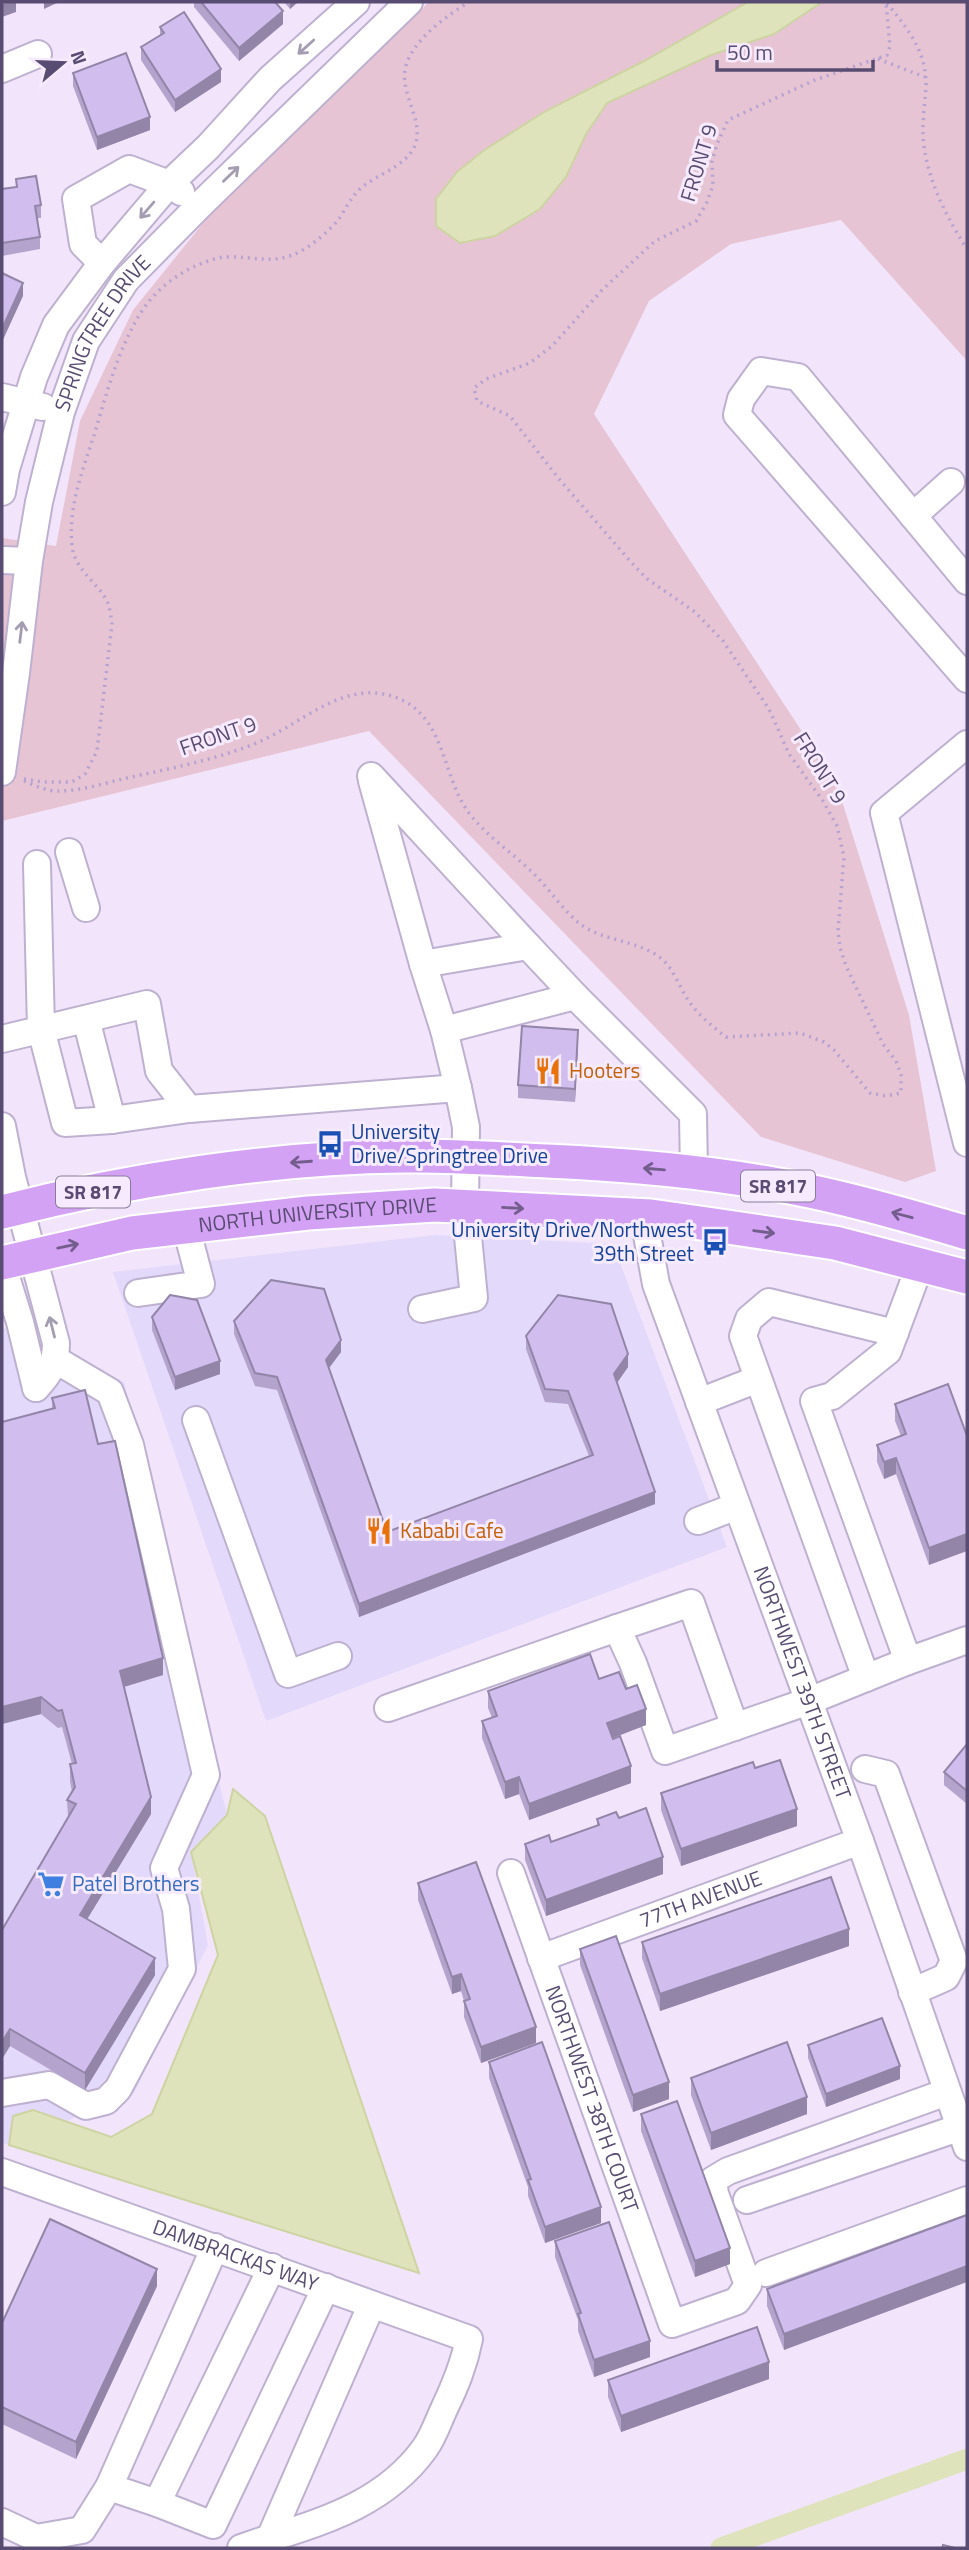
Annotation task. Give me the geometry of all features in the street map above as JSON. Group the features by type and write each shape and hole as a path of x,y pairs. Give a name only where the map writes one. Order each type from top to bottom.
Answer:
{"main road":[{"name":"SR 817","path":"11,1209 185,1176 291,1162 404,1156 584,1163 694,1173 813,1192 967,1233"},
{"name":"NORTH UNIVERSITY DRIVE","path":"12,1260 132,1233 308,1213 435,1205 651,1216 835,1243 967,1277"}],"street":[{"name":"SPRINGTREE DRIVE","path":"2,492 6,469 34,377 56,325 102,263 169,184 208,147 270,79 356,2"},
{"name":"SPRINGTREE DRIVE","path":"12,776 8,685 39,502 61,412 86,341 126,281 200,205 409,2"},
{"path":"2,69 38,54"},
{"path":"102,263 83,244 76,199 129,169 169,184 200,205"},
{"path":"967,582 798,377 761,371 741,399 737,415 967,679"},
{"path":"2,397 61,412"},
{"path":"912,516 951,482"},
{"path":"2,560 29,561"},
{"path":"967,744 884,813 967,1143"},
{"path":"422,1309 474,1297 465,1206 466,1127 444,1030 371,776 575,996 693,1114 694,1173"},
{"path":"69,852 86,908"},
{"path":"37,864 41,1029 65,1123 112,1120 189,1109 458,1088"},
{"path":"423,964 528,946"},
{"path":"444,1030 575,996"},
{"path":"2,1039 146,1004 159,1071 189,1109"},
{"path":"86,1019 112,1120"},
{"path":"2,1126 11,1209 12,1260 56,1343 56,1360 110,1392 130,1445 206,1775 164,1868 176,1909 182,1969 118,2090 106,2101 86,2106 49,2085 2,2093"},
{"name":"NORTHWEST 39TH STREET","path":"651,1216 648,1235 656,1284 860,1842 947,2092 965,2133"},
{"path":"138,1293 201,1284 186,1227"},
{"path":"908,1661 814,1401 832,1396 888,1352 920,1265"},
{"path":"866,1678 743,1336 748,1319 769,1301 895,1334"},
{"path":"699,1402 758,1379"},
{"path":"196,1420 288,1674 338,1657"},
{"path":"698,1521 737,1506"},
{"path":"388,1708 691,1603 735,1727"},
{"path":"617,1628 633,1663 664,1751 809,1701 967,1640"},
{"path":"865,1769 886,1774 954,1961 946,1977 912,1992"},
{"name":"77TH AVENUE","path":"541,1958 860,1842"},
{"name":"NORTHWEST 38TH COURT","path":"511,1873 672,2325 737,2301 757,2279"},
{"path":"947,2092 728,2171 713,2180 715,2194 757,2279 967,2200"},
{"path":"747,2200 965,2133"},
{"name":"DAMBRACKAS WAY","path":"2,2172 469,2339 464,2367 425,2447 400,2476 366,2501 319,2524 270,2538"},
{"path":"2,2522 36,2538 82,2530 109,2487 215,2247"},
{"path":"157,2503 272,2267"},
{"path":"109,2487 214,2525 326,2287"},
{"path":"241,2548 270,2538 371,2306"}],"path":[{"path":"12,776 43,782 72,782 85,774 97,751 112,624 108,603 82,573 72,548 72,514 80,476 121,350 141,312 167,282 199,265 224,257 276,261 302,250 339,219 348,202 361,188 404,159 415,147 418,136 417,120 404,80 407,61 421,41 469,2"},
{"path":"876,58 887,55 890,46 885,2"},
{"path":"885,2 917,42 924,63 923,144 929,172 952,225 967,249"},
{"path":"876,58 925,77"},
{"name":"FRONT 9","path":"12,776 57,792 89,787 162,772 251,746 344,695 367,692 405,701 422,715 435,732 450,776 468,813 584,927 646,948 665,962 690,1003 707,1022 726,1037 800,1033 824,1042 834,1050 870,1093 886,1096 901,1093 901,1075 851,978 841,948 838,931 844,857 837,826 823,801 789,754 769,709 723,640 695,612 646,578 604,533 510,416 477,401 474,388 486,379 530,363 545,352 603,289 656,241 696,220 713,185 712,161 729,120 816,80 876,58"}],"shaded area":[{"path":"429,2 967,2 967,361 841,220 731,244 649,301 594,414 837,785 909,1015 936,1171 905,1182 761,1137 369,731 2,821 2,538 56,546 80,421 133,310 212,212"},
{"path":"748,2 822,2 774,34 711,55 607,103 586,134 566,177 540,209 495,236 460,243 436,226 436,199 457,172 483,151 544,112 646,60"},
{"path":"435,1235 613,1244 727,1547 266,1721 113,1272"},
{"path":"2,1327 124,1382 227,1815 191,1852 208,1945 134,2093 9,2145 2,2143"},
{"path":"233,1789 265,1816 419,2273 9,2145 13,2116 33,2110 111,2137 152,2114 218,1955 191,1852 227,1815"}],"building":[{"path":"201,2 275,2 283,11 239,48"},
{"path":"184,12 221,69 175,100 141,47 164,33 160,27"},
{"path":"126,53 150,117 97,137 73,73"},
{"path":"36,176 41,205 35,206 40,237 2,243 2,189 17,187 16,179"},
{"path":"2,273 23,283 2,329"},
{"name":"Hooters","path":"522,1026 578,1030 575,1089 518,1085"},
{"path":"271,1280 324,1289 341,1340 326,1360 387,1532 593,1455 568,1391 545,1389 526,1336 558,1295 611,1304 628,1354 614,1374 655,1492 359,1604 277,1377 255,1373 234,1321"},
{"path":"170,1295 197,1300 220,1361 175,1377 152,1317"},
{"path":"948,1384 967,1436 967,1534 929,1548 896,1458 884,1462 877,1445 906,1434 895,1404"},
{"path":"85,1390 98,1444 115,1441 163,1658 120,1671 151,1797 80,1915 155,1958 85,2073 10,2029 2,2042 2,1930 76,1804 67,1800 75,1787 70,1764 76,1763 62,1710 58,1711 41,1697 2,1707 2,1422 55,1408 52,1398"},
{"path":"590,1654 599,1679 619,1672 626,1689 637,1685 646,1709 607,1723 613,1739 620,1736 631,1766 529,1804 519,1777 505,1782 482,1721 497,1716 488,1691"},
{"path":"967,1744 967,1791 944,1772"},
{"path":"780,1760 797,1809 681,1849 661,1793 753,1762 755,1768"},
{"path":"646,1808 663,1857 546,1900 525,1844 549,1835 551,1842 599,1825 597,1819 616,1812 619,1818"},
{"path":"476,1862 536,2027 481,2047 464,2001 470,1999 461,1974 452,1977 418,1883"},
{"path":"831,1877 849,1929 660,1994 642,1942"},
{"path":"616,1936 669,2082 633,2095 580,1949"},
{"path":"882,2018 900,2066 826,2094 808,2045"},
{"path":"542,2042 601,2207 545,2227 528,2180 531,2179 489,2062"},
{"path":"787,2042 807,2097 711,2133 691,2078"},
{"path":"677,2101 730,2248 695,2261 641,2114"},
{"path":"967,2215 967,2266 784,2334 767,2289"},
{"path":"50,2219 157,2269 76,2442 2,2407 2,2323"},
{"path":"609,2222 650,2341 594,2360 578,2314 581,2313 555,2241"},
{"path":"757,2327 769,2362 621,2416 608,2380"}],"waterway":[{"path":"721,2548 967,2459"}],"place":[{"name":"Hooters","path":"548,1071"},
{"name":"University Drive/Springtree Drive","path":"330,1144"},
{"name":"University Drive/Northwest 39th Street","path":"715,1242"},
{"name":"Kababi Cafe","path":"379,1531"},
{"name":"Patel Brothers","path":"51,1884"}]}
